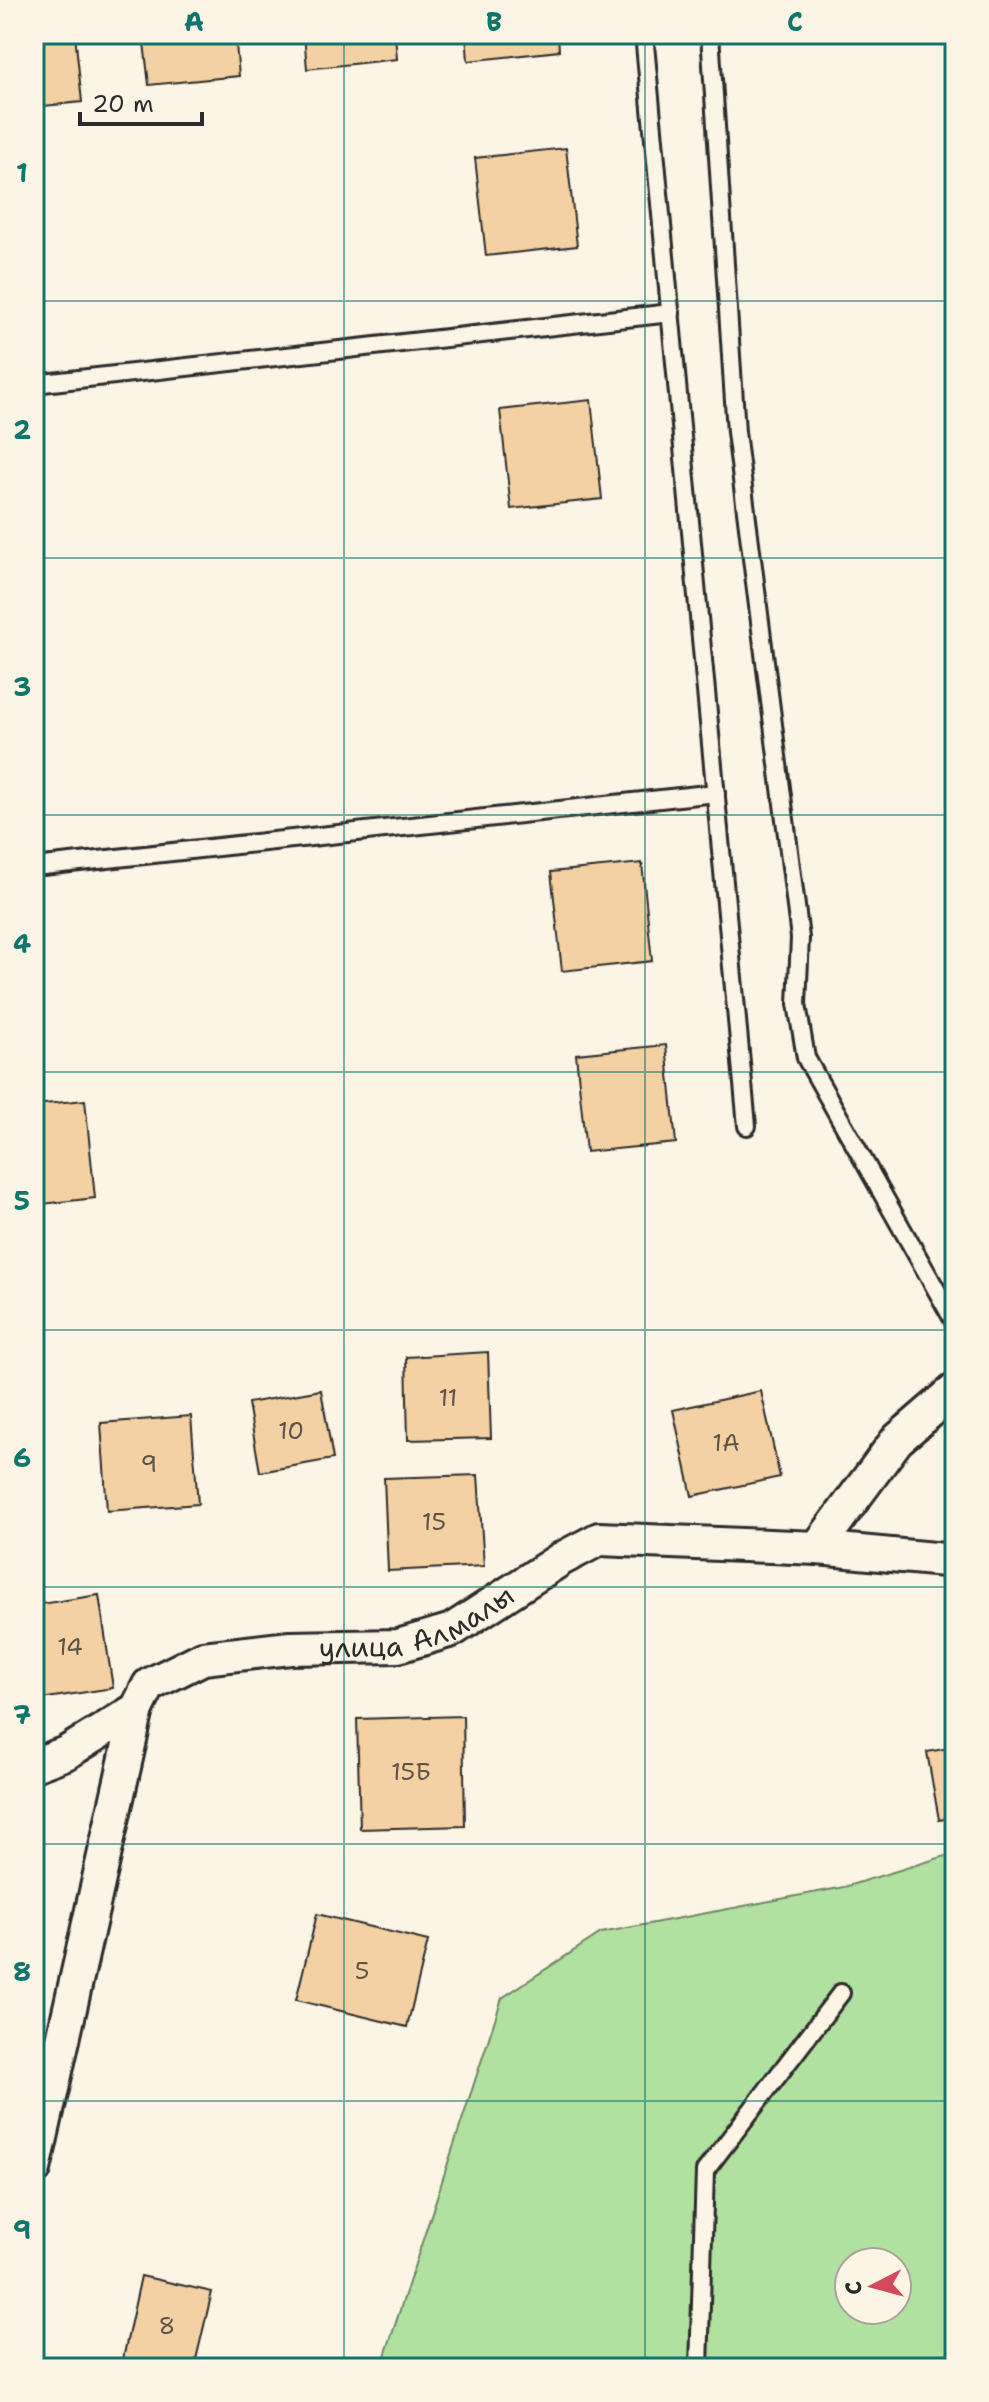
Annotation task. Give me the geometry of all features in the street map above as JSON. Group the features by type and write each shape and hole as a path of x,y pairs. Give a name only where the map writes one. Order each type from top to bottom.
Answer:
{"street":[{"path":"817,1548 897,1440 955,1390"},
{"name":"улица Алмалы","path":"34,1765 66,1753 137,1709 149,1685 203,1658 290,1648 398,1646 452,1630 561,1559 599,1539 817,1548 955,1561"},
{"path":"34,2169 137,1709"}],"lane":[{"path":"644,34 747,1126"},
{"path":"710,34 736,432 800,938 797,1004 806,1058 955,1323"},
{"path":"34,384 671,313"},
{"path":"34,867 716,793"},
{"path":"699,2368 705,2171 841,1993"}],"green space":[{"path":"955,1853 955,2368 381,2368 502,1998 601,1933 844,1887"}],"building":[{"path":"34,34 75,34 82,102 34,107"},
{"path":"143,34 235,34 239,76 149,85"},
{"path":"304,34 395,34 397,59 307,69"},
{"path":"466,34 558,34 559,51 468,61"},
{"path":"566,148 577,246 486,256 475,158"},
{"path":"591,400 602,499 511,509 500,410"},
{"path":"642,863 652,961 562,971 551,872"},
{"path":"666,1045 676,1143 586,1152 576,1054"},
{"path":"85,1100 95,1198 34,1205 34,1105"},
{"path":"488,1352 491,1438 408,1440 406,1357"},
{"path":"321,1390 333,1459 260,1472 248,1403"},
{"path":"761,1391 780,1477 692,1496 673,1410"},
{"path":"191,1416 198,1504 107,1511 101,1423"},
{"path":"478,1475 484,1566 388,1571 384,1478"},
{"path":"99,1595 113,1688 34,1700 34,1605"},
{"path":"463,1716 465,1826 360,1829 357,1719"},
{"path":"955,1747 955,1817 939,1820 927,1752"},
{"path":"317,1914 428,1941 407,2027 296,2000"},
{"path":"141,2276 212,2292 194,2368 160,2368 123,2359"}]}
